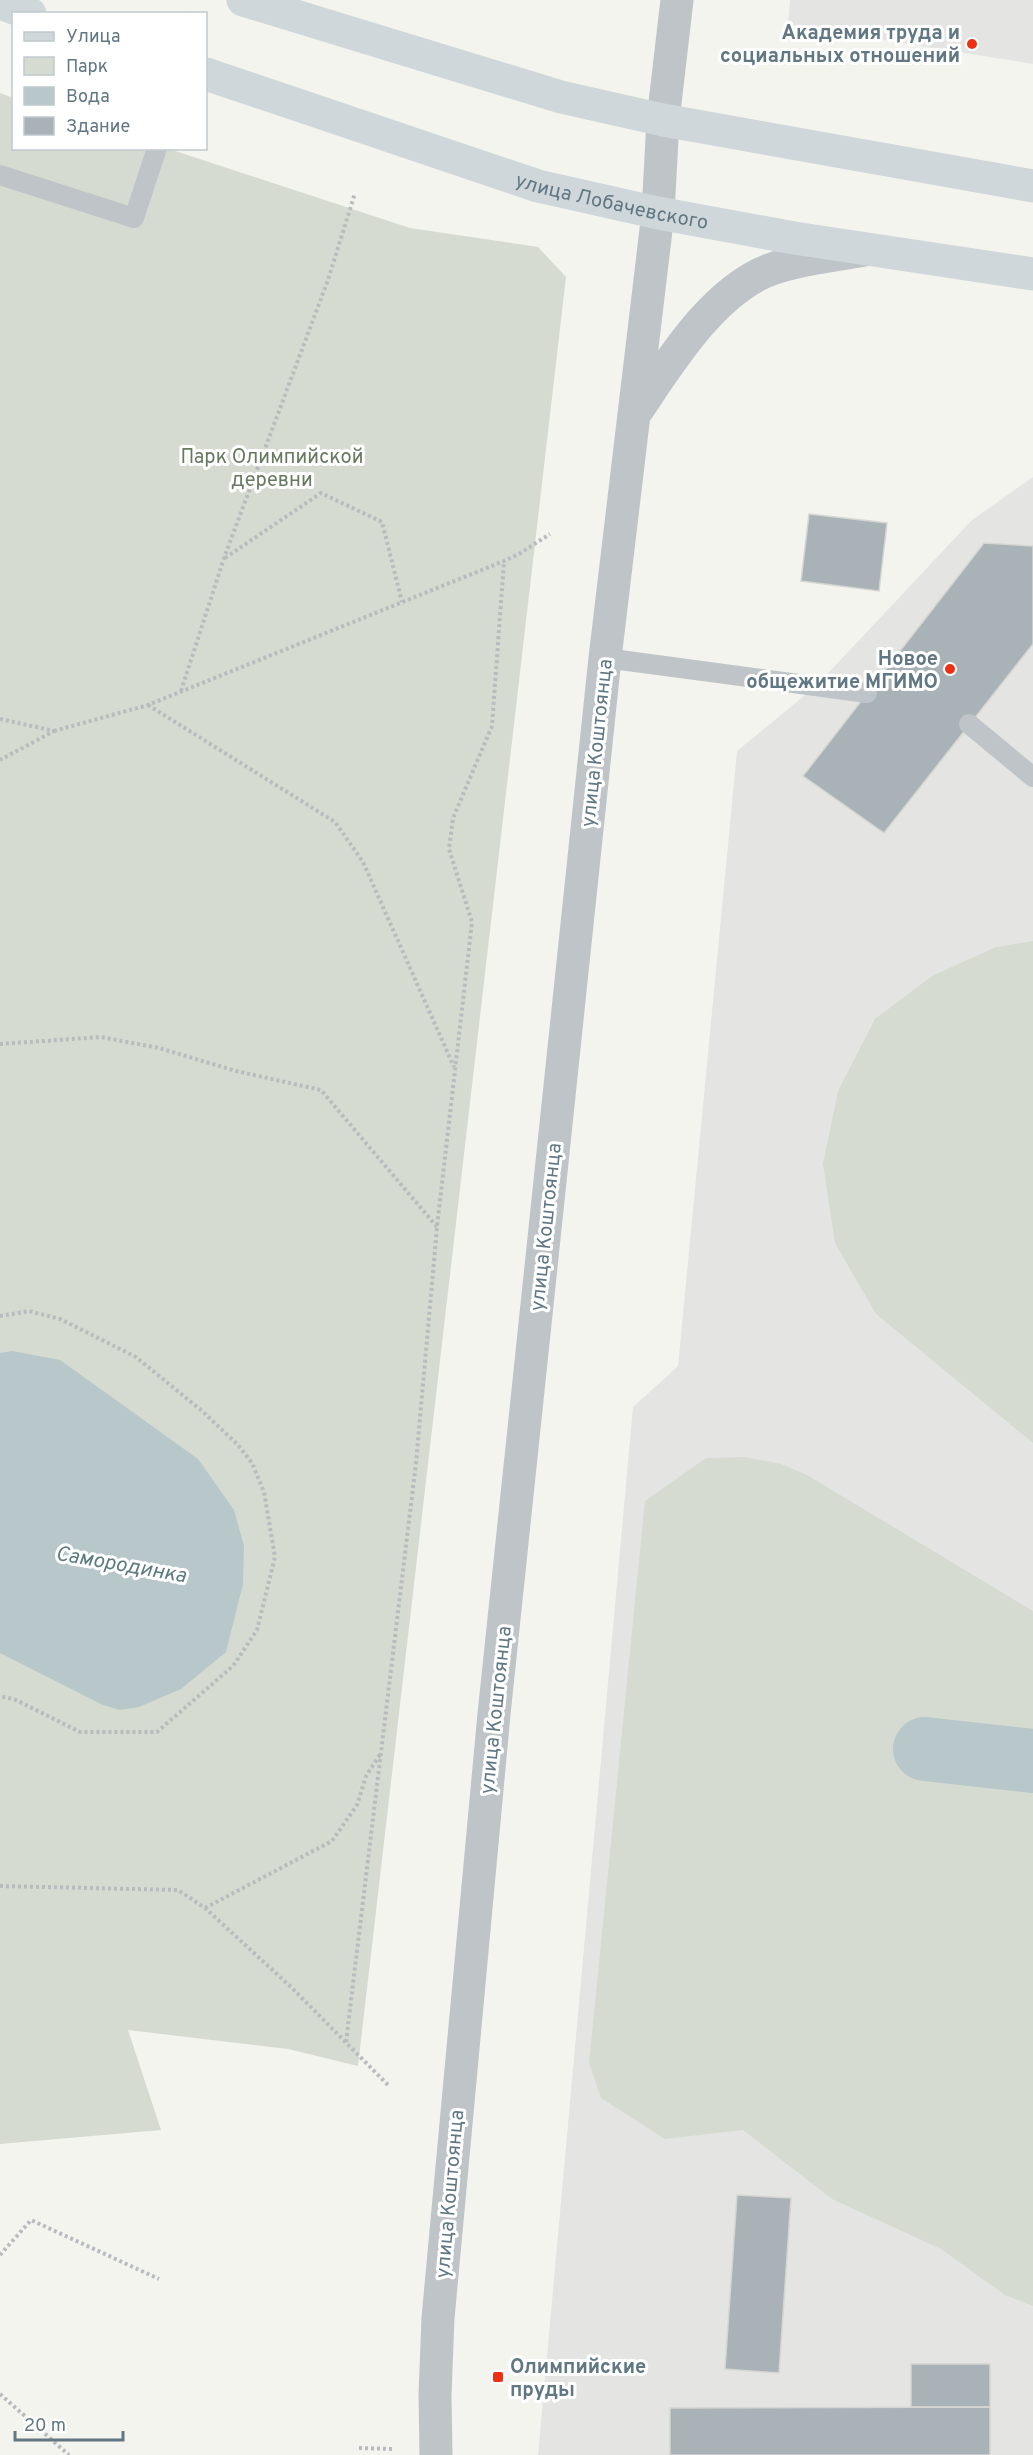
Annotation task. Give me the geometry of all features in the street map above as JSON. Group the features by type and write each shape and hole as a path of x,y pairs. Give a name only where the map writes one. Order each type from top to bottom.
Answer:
{"main road":[{"path":"243,0 561,97 663,120 1033,186"},
{"path":"0,3 25,12"},
{"name":"улица Лобачевского","path":"207,74 538,186 658,213 794,238 1033,273"}],"street":[{"name":"улица Коштоянца","path":"436,2455 435,2395 438,2318 496,1690 605,658 658,213 663,120 677,0"},
{"path":"634,415 687,340 718,304 742,283 770,269 868,249"}],"lane":[{"path":"0,175 134,218 156,150"},
{"path":"605,658 867,693"},
{"path":"969,724 1033,777"}],"path":[{"path":"180,691 224,558 328,280 355,193"},
{"path":"224,558 321,493 382,522 402,602"},
{"path":"0,760 54,731 148,705 504,561 550,534"},
{"path":"346,2042 416,1463 437,1227 472,922 449,849 453,818 492,726 504,561"},
{"path":"148,705 335,822 363,862 454,1067"},
{"path":"0,719 54,731"},
{"path":"0,1044 101,1037 159,1048 236,1071 321,1090 437,1227"},
{"path":"0,1316 29,1311 60,1319 136,1357 202,1411 238,1445 252,1463 264,1492 275,1557 257,1630 233,1666 157,1732 80,1732 16,1700 0,1696"},
{"path":"206,1908 332,1841 357,1805 366,1776 383,1750"},
{"path":"0,1886 178,1890 206,1908 389,2086"},
{"path":"0,2255 31,2220 159,2279"},
{"path":"0,2394 69,2455"},
{"path":"359,2448 393,2449"}],"shaded area":[{"name":"Академия труда и социальных отношений","path":"790,0 1033,0 1033,64 788,25"},
{"path":"1033,477 1033,2455 538,2455 633,1407 678,1366 737,751 816,686 972,520"}],"green space":[{"name":"Парк Олимпийской деревни","path":"0,93 12,98 12,150 172,150 410,228 538,247 566,277 358,2066 288,2049 128,2030 161,2130 0,2144"},
{"path":"1033,941 1033,1443 876,1314 835,1243 823,1164 838,1091 875,1019 932,976 996,947"},
{"path":"745,1457 781,1464 807,1475 1033,1611 1033,2306 1005,2295 941,2249 832,2199 743,2130 665,2139 601,2098 589,2063 645,1501 706,1458"}],"water":[{"path":"12,1351 60,1360 198,1459 234,1510 244,1546 243,1584 226,1652 181,1689 139,1707 120,1710 103,1705 0,1653 0,1353"}],"building":[{"path":"809,514 887,523 879,591 801,581"},
{"name":"Новое общежитие МГИМО","path":"984,543 1033,546 1033,644 884,833 803,776"},
{"path":"737,2195 791,2198 779,2373 725,2369"},
{"path":"911,2364 990,2364 990,2407 911,2407"},
{"path":"990,2407 990,2455 670,2455 670,2408"}],"waterway":[{"name":"Самородинка","path":"925,1749 1033,1761"}],"place":[{"name":"Академия труда и социальных отношений","path":"972,44"},
{"name":"Новое общежитие МГИМО","path":"950,669"},
{"name":"Олимпийские пруды","path":"498,2377"}]}
